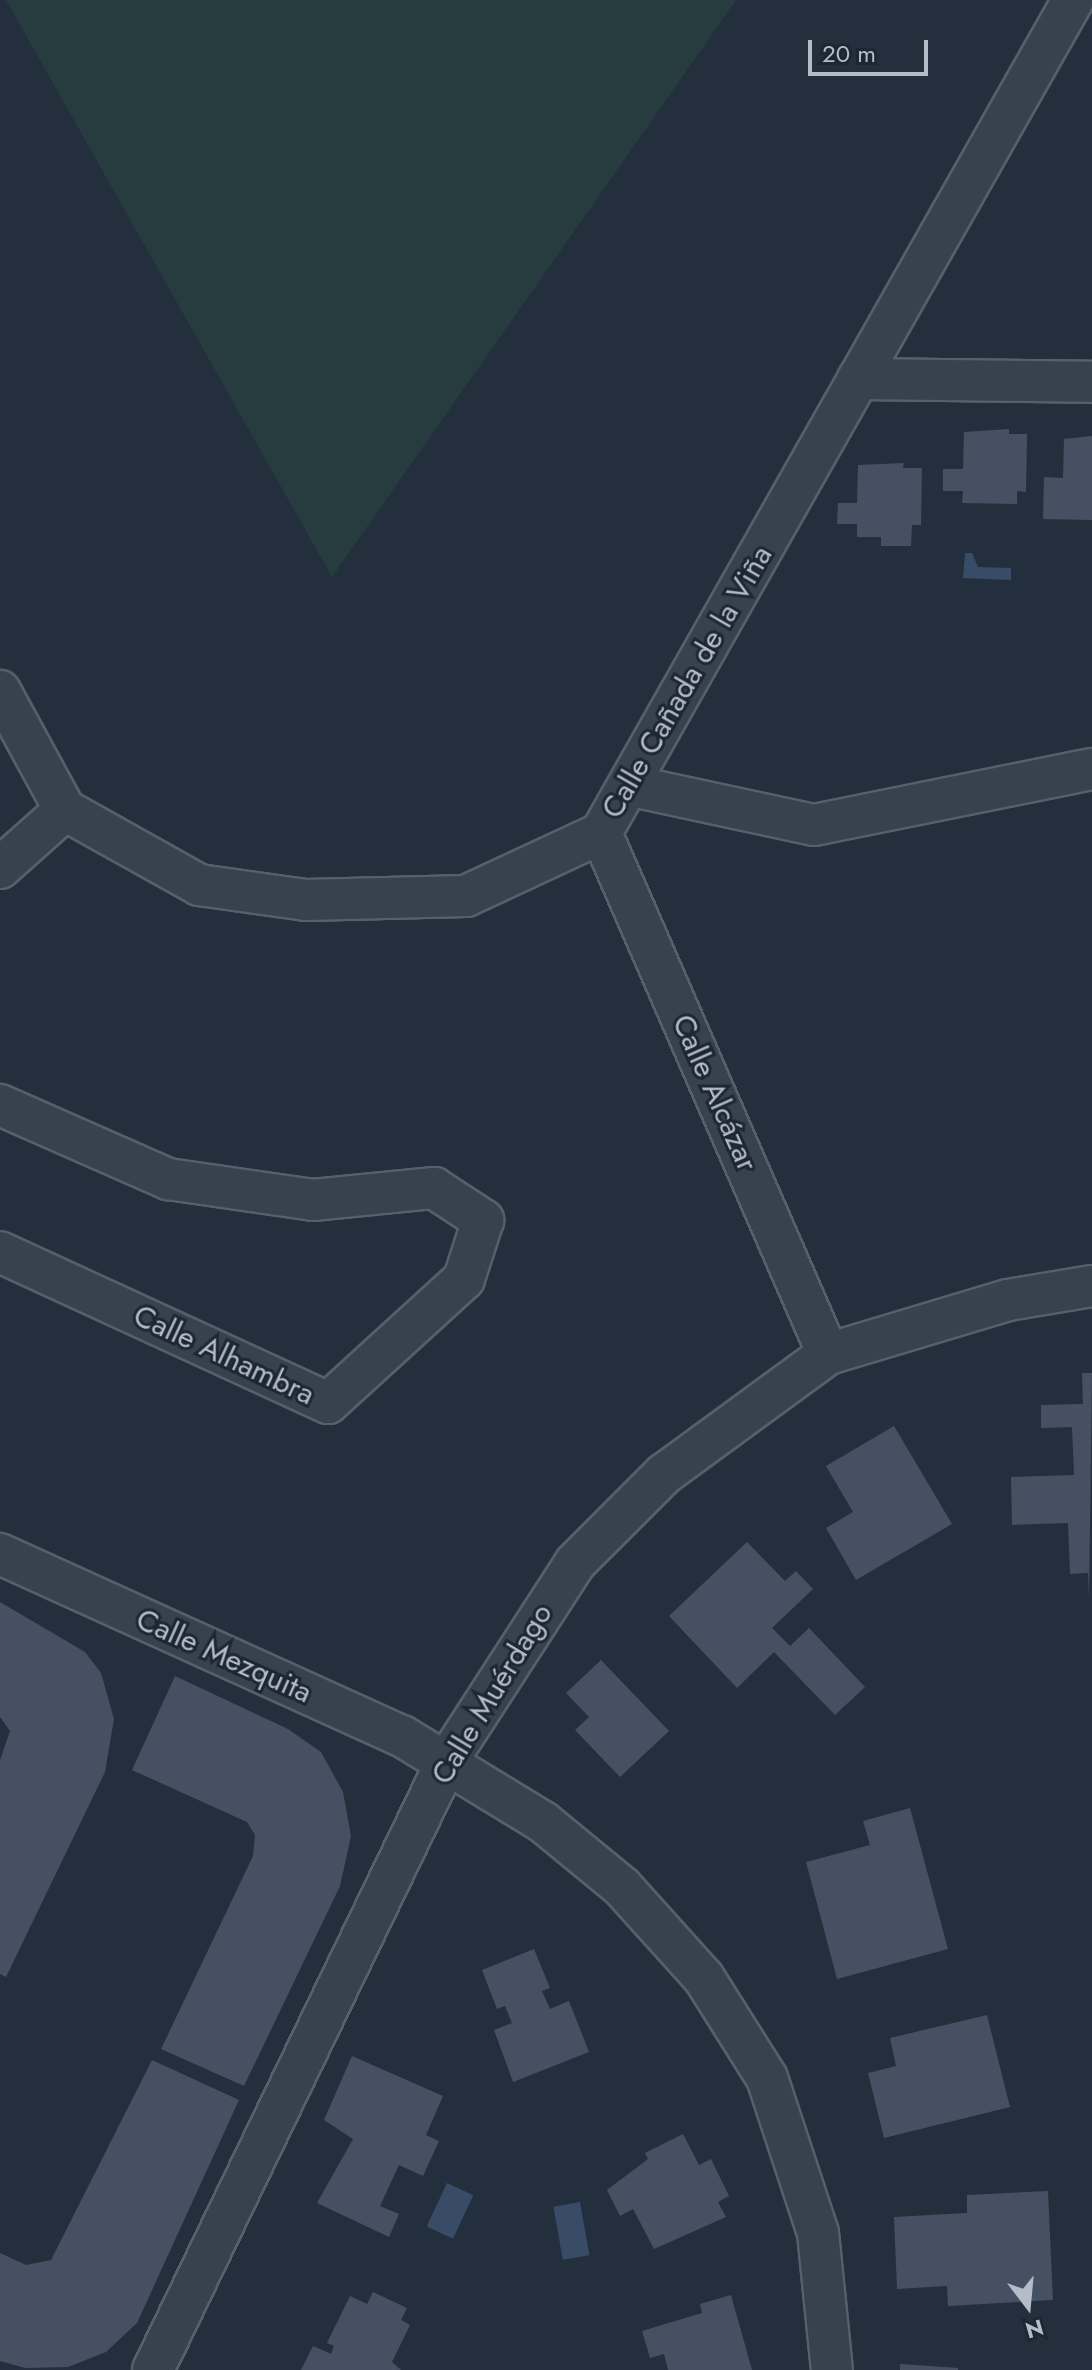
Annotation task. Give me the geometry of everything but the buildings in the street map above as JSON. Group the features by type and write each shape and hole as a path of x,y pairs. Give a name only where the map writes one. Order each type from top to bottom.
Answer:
{"street":[{"name":"Calle Cañada de la Viña","path":"65,810 199,885 306,900 466,896 601,833 632,786 1073,0"},
{"path":"858,379 1092,382"},
{"path":"0,691 65,810 0,868"},
{"path":"632,786 814,825 1092,769"},
{"name":"Calle Alcázar","path":"601,833 828,1354"},
{"name":"Calle Alhambra","path":"0,1105 168,1179 313,1200 434,1188 483,1220 464,1279 328,1403 0,1252"},
{"name":"Calle Muérdago","path":"153,2370 447,1761 575,1563 664,1474 828,1354 1008,1300 1092,1286"},
{"name":"Calle Mezquita","path":"0,1554 447,1761 543,1822 622,1887 742,2031 806,2183 828,2298 832,2370"}],"green space":[{"path":"6,0 736,0 332,577"}],"water":[{"path":"965,553 972,553 978,567 1011,568 1011,580 963,578"},
{"path":"447,2183 473,2195 453,2239 427,2227"},
{"path":"580,2202 589,2255 563,2260 553,2207"}]}
